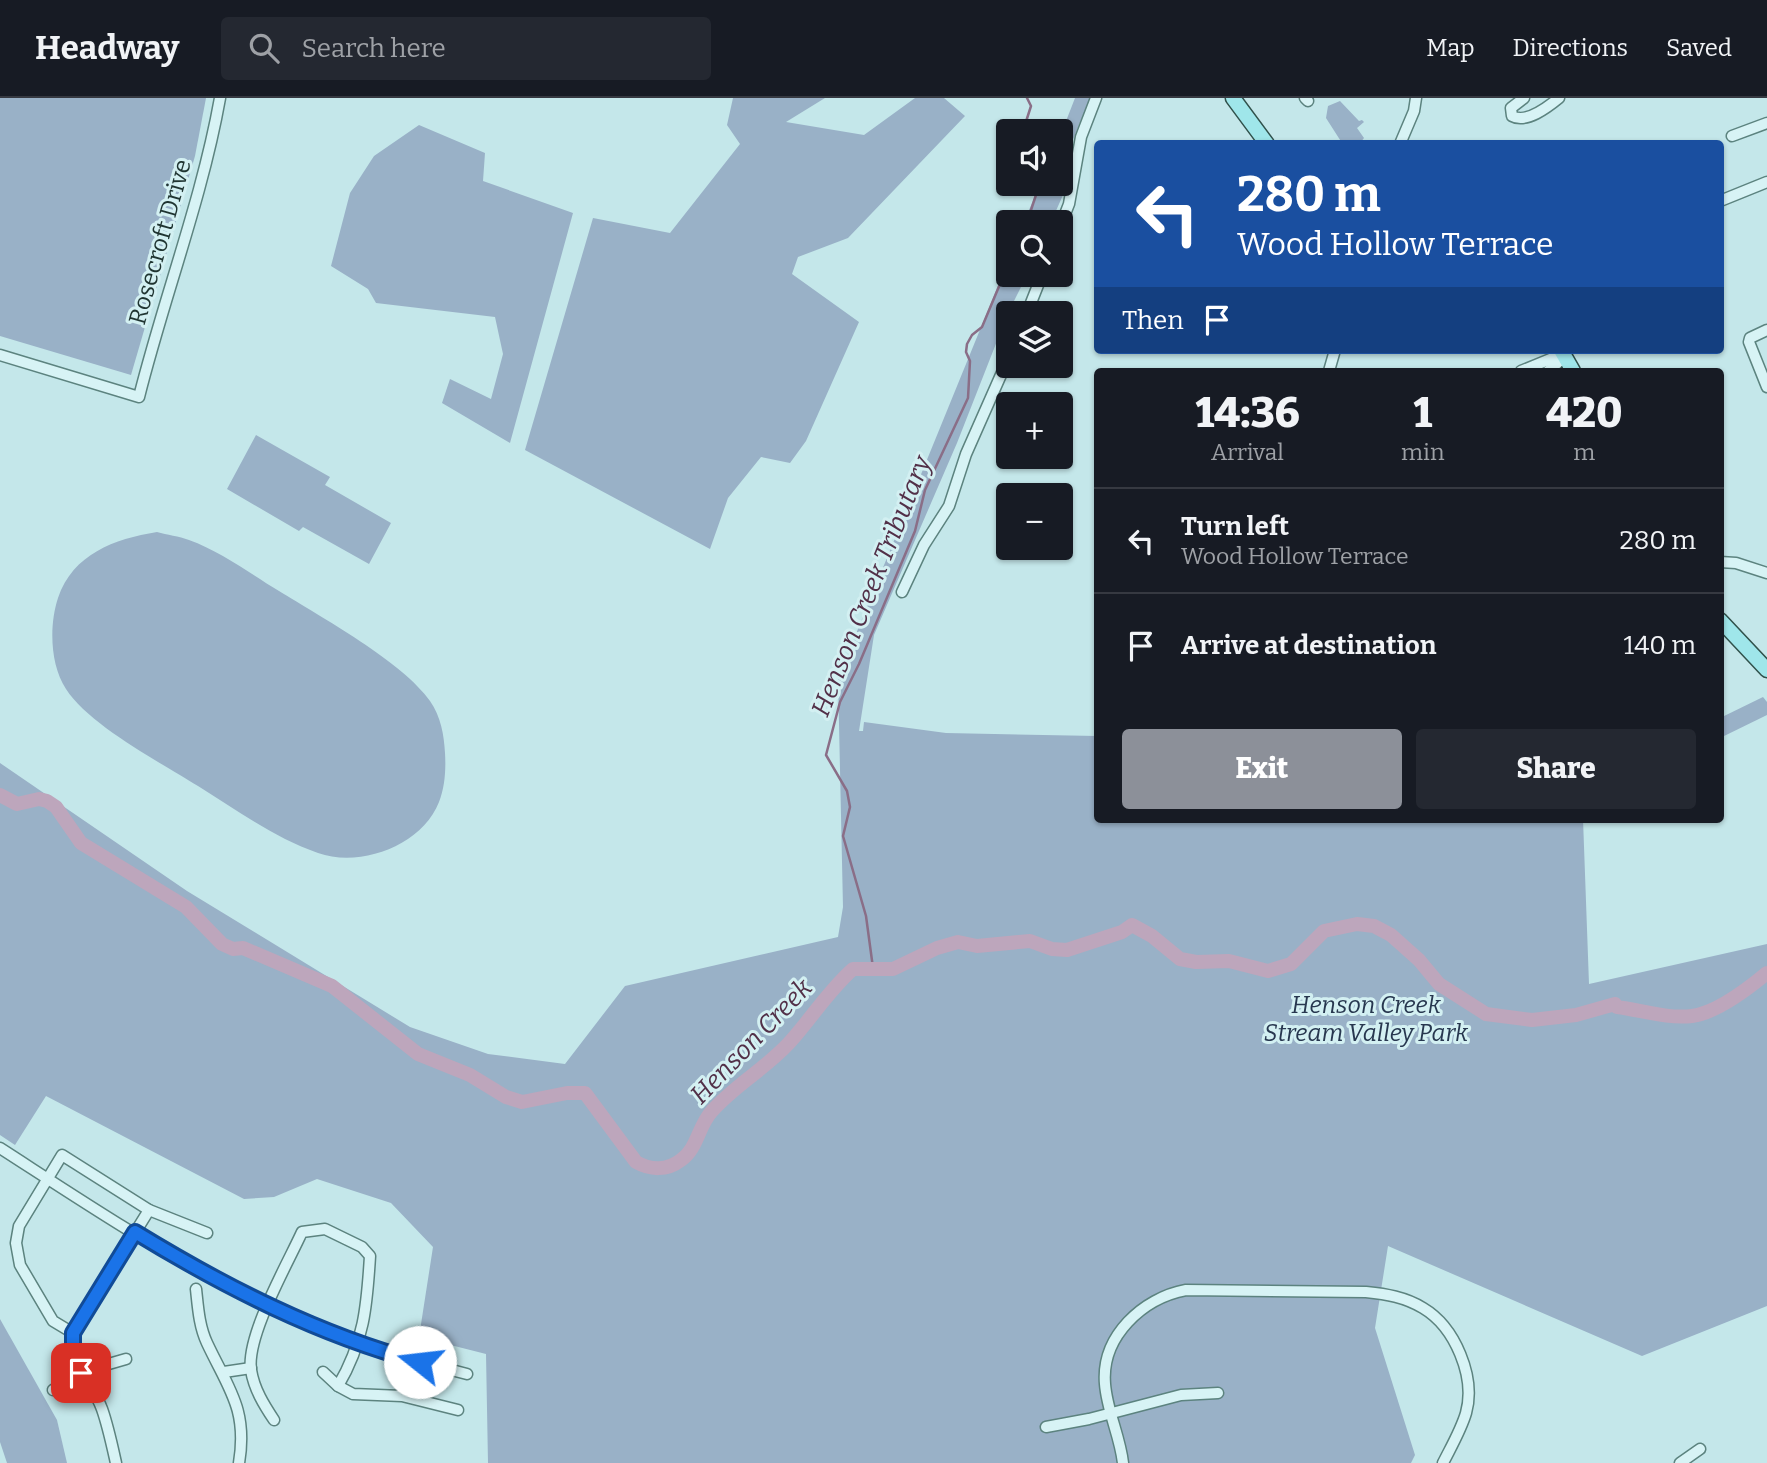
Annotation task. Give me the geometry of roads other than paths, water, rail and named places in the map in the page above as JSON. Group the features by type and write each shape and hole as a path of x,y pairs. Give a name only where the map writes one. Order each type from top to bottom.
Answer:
{"main road":[{"path":"1233,98 1264,140"},
{"path":"1724,624 1767,670"}],"street":[{"name":"Rosecroft Drive","path":"0,355 139,397 203,174 220,98"},
{"path":"1066,210 1072,191 1080,137 1096,98"},
{"path":"1402,140 1414,111 1416,98"},
{"path":"1524,98 1511,108 1512,116 1517,119 1525,118 1559,98"},
{"path":"1732,136 1767,123"},
{"path":"1724,199 1767,182"},
{"path":"1767,330 1753,335 1749,342 1767,387"},
{"path":"1528,368 1563,354"},
{"path":"1551,368 1563,354"},
{"path":"902,592 924,545 949,506 966,454 1000,378"},
{"path":"1724,562 1736,563 1767,573"},
{"path":"0,1149 188,1265 268,1305 359,1342 467,1374"},
{"path":"73,1333 53,1321 20,1265 16,1251 19,1226 62,1155 149,1210 207,1233"},
{"path":"116,1463 102,1410 81,1373 73,1352 73,1333 149,1210"},
{"path":"274,1420 256,1387 251,1368 254,1341 302,1232 325,1228 362,1247 369,1256 366,1314 359,1342 338,1386"},
{"path":"196,1289 203,1332 224,1372 240,1423 242,1440 239,1463"},
{"path":"1123,1463 1104,1381 1108,1359 1128,1321 1155,1299 1186,1290 1389,1294 1426,1309 1454,1341 1469,1389 1466,1413 1443,1463"},
{"path":"53,1390 81,1373 126,1359"},
{"path":"224,1372 251,1368"},
{"path":"323,1372 338,1386 353,1394 402,1396 458,1410"},
{"path":"1046,1427 1181,1395 1218,1393"},
{"path":"1680,1463 1700,1449"}],"waterway":[{"name":"Henson Creek Tributary","path":"1027,98 1031,106 1027,119"},
{"name":"Henson Creek Tributary","path":"1031,210 1036,196"},
{"name":"Henson Creek Tributary","path":"873,968 866,916 843,836 850,807 847,791 826,755 840,702 859,664 915,531 925,490 968,398 970,361 966,352 967,344 972,335 982,327 999,287"},
{"name":"Henson Creek","path":"0,795 17,804 39,799 47,801 56,807 81,843 186,907 222,944 233,949 243,948 332,986 418,1054 470,1075 506,1097 522,1102 567,1093 585,1093 636,1162 653,1168 676,1164 687,1155 712,1111 789,1043 853,969 893,969 937,948 958,942 977,946 1030,941 1052,949 1067,950 1122,932 1132,925 1152,936 1180,959 1196,962 1229,961 1268,971 1291,964 1324,931 1357,924 1374,926 1391,935 1419,960 1439,984 1486,1014 1532,1020 1576,1015 1615,1004 1617,1007 1664,1015 1692,1016 1722,1005 1767,973"}],"park label":[{"name":"Henson Creek Stream Valley Park","path":"1366,1019"}]}
